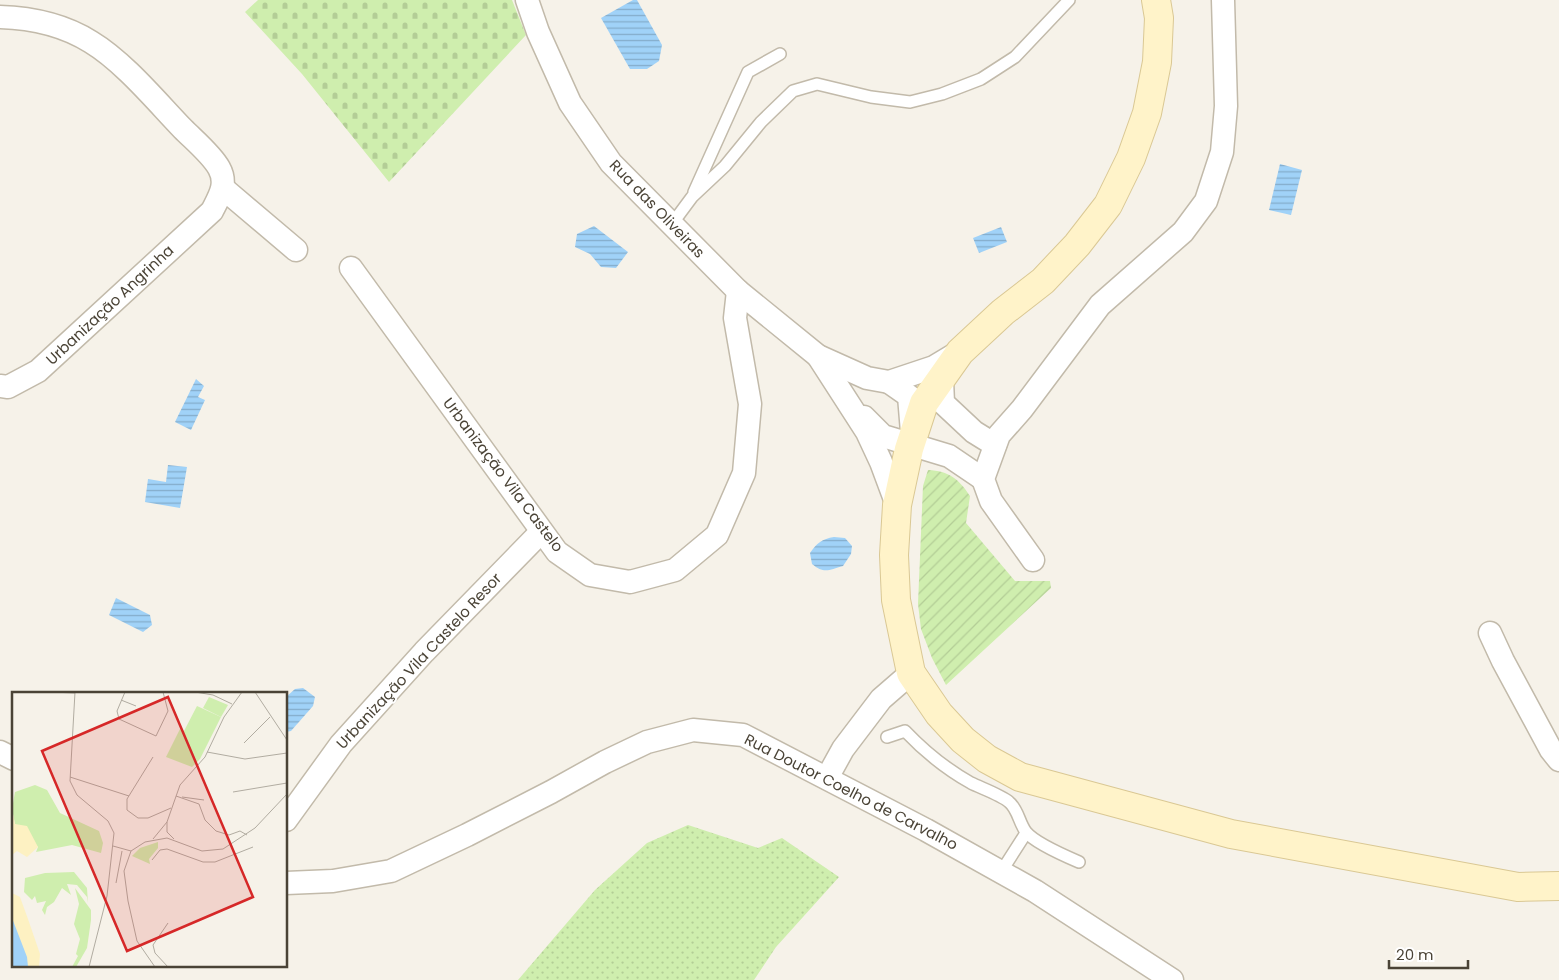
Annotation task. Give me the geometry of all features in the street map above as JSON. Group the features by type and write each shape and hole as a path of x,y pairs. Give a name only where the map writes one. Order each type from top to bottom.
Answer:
{"street":[{"name":"Rua das Oliveiras","path":"527,0 538,32 570,103 611,163 738,291 818,356"},
{"path":"1156,0 1159,18 1157,62 1147,113 1131,158 1108,205 1077,245 1043,281 1003,312 964,349 924,403 911,442 897,505 894,555 896,600 911,673 938,714 963,740 987,759 1020,777 1231,834 1518,887 1559,886"},
{"path":"983,479 999,435 1022,409 1100,305 1184,232 1206,201 1222,152 1226,106 1223,0"},
{"path":"0,18 18,18 58,26 92,42 120,64 203,149 220,169 224,189 296,250"},
{"name":"Urbanização Angrinha","path":"0,386 8,387 38,371 212,210 224,189"},
{"name":"Urbanização Vila Castelo","path":"351,268 556,552 590,575 630,582 675,570 717,534 744,473 750,404 735,318 738,291"},
{"path":"889,382 934,367 964,349"},
{"path":"818,356 867,378 889,382 909,396 911,442"},
{"path":"818,356 867,432 881,462 897,505"},
{"path":"942,380 943,403 974,432 995,445"},
{"path":"845,396 883,436 911,442 949,456 983,479 991,501 1033,560"},
{"name":"Urbanização Vila Castelo Resor","path":"288,817 341,744 424,652 541,532"},
{"path":"1490,633 1551,750 1559,760"},
{"path":"827,778 843,749 881,699 911,673"},
{"name":"Rua Doutor Coelho de Carvalho","path":"288,883 333,881 390,871 467,835 605,762 647,742 693,730 743,735 926,830 1002,872 1035,891 1172,980"},
{"path":"0,752 12,758"}],"lane":[{"path":"672,224 692,197 725,166 761,122 793,91 817,84 871,97 910,102 942,94 980,79 1015,57 1069,0"},
{"path":"692,197 748,72 780,54"},
{"path":"887,738 905,731 941,765 1009,802 1018,814 1026,832 1050,849 1079,862"},
{"path":"1002,872 1026,832"}],"green space":[{"path":"258,0 512,0 526,35 389,182 302,74 245,12"},
{"path":"928,470 948,474 966,490 970,496 966,523 1015,581 1050,581 1051,588 946,685 932,658 921,629 918,604 923,486"},
{"path":"688,825 758,848 782,838 839,877 776,947 754,980 518,980 595,890 647,843"}],"water":[{"path":"633,0 637,0 662,45 659,61 647,69 630,69 601,18"},
{"path":"1280,164 1302,170 1291,215 1269,210"},
{"path":"594,226 628,252 616,268 601,267 590,254 575,247 577,234"},
{"path":"1001,227 1007,242 979,253 973,238"},
{"path":"196,379 204,386 198,397 205,400 191,430 175,422"},
{"path":"168,465 187,467 180,508 145,502 148,479 166,482"},
{"path":"834,537 845,538 852,546 851,554 843,566 830,570 820,569 812,564 810,553 820,542"},
{"path":"116,598 150,615 152,625 143,632 109,615"},
{"path":"303,688 315,697 313,706 291,731 288,732 288,695 295,689"}]}
